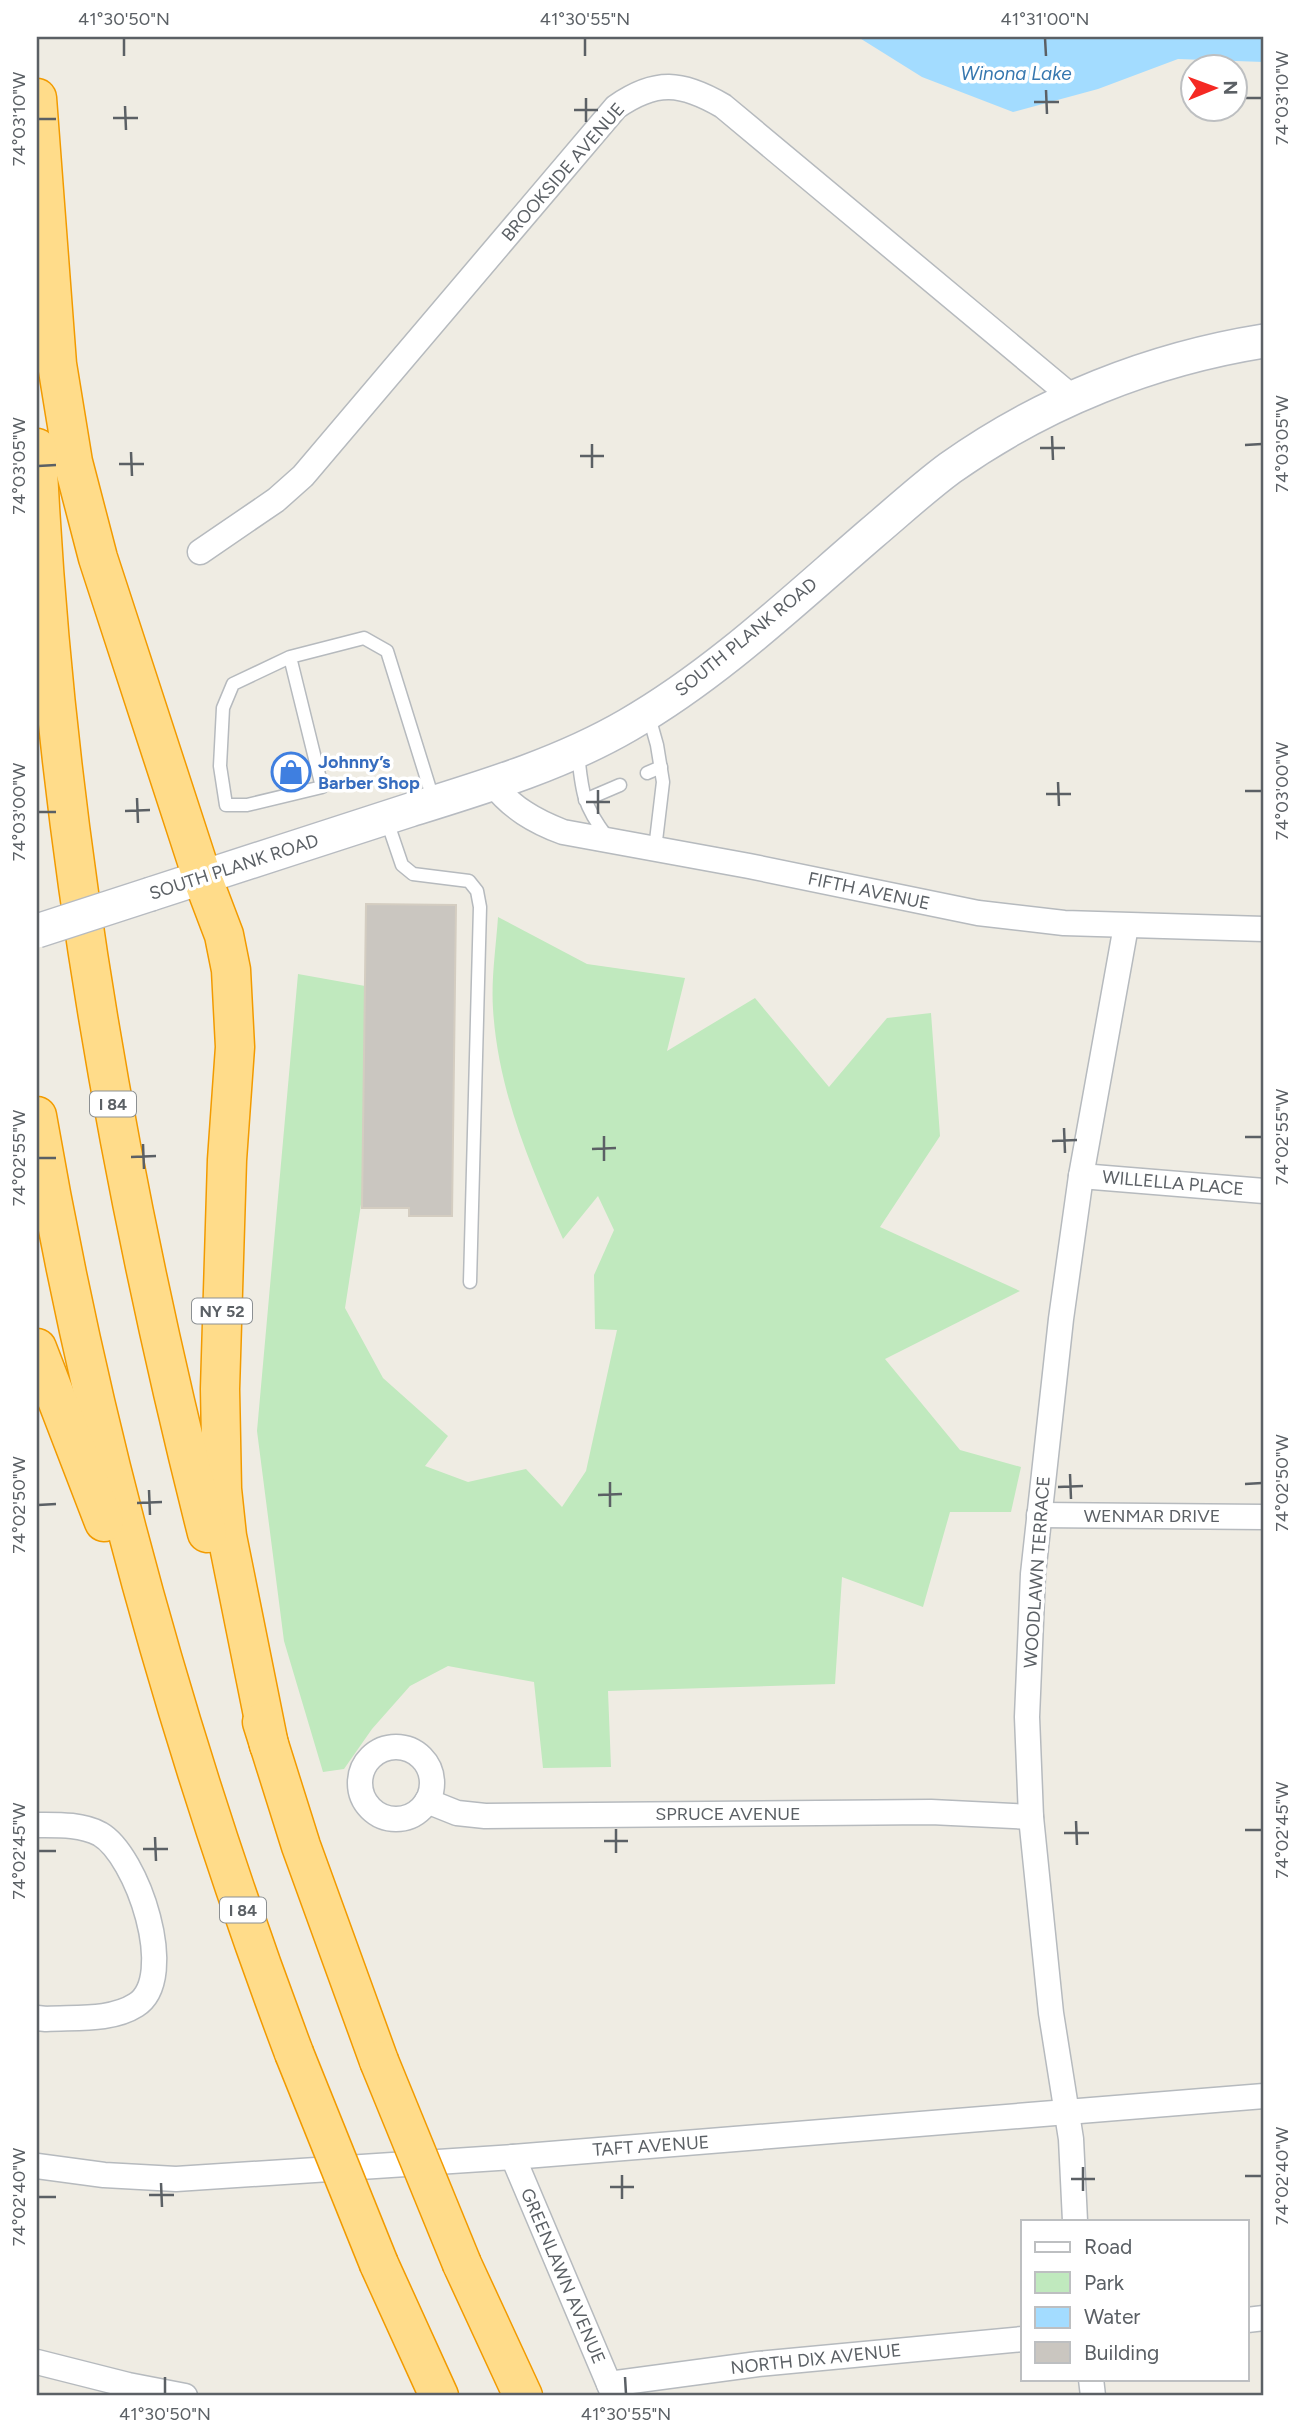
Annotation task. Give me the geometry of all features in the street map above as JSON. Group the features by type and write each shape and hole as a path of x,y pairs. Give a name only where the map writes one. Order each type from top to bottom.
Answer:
{"highway":[{"path":"37,98 56,352 73,462 97,558 202,877"},
{"name":"I 84","path":"37,448 45,587 80,902 135,1221 208,1537 269,1745 320,1898 379,2061 462,2264 523,2396"},
{"name":"NY 52","path":"202,877 224,935 231,971 234,1009 235,1047 219,1389 222,1489 227,1536 269,1745"},
{"name":"I 84","path":"37,1116 59,1236 107,1451 162,1657 196,1766 294,2053 379,2264 439,2396"},
{"path":"37,1348 196,1766"}],"main road":[{"name":"SOUTH PLANK ROAD","path":"37,931 493,784 578,750 648,713 697,680 948,470 1016,426 1072,397 1157,365 1264,341"}],"street":[{"name":"BROOKSIDE AVENUE","path":"200,552 276,500 303,476 617,107 635,93 657,86 676,86 701,93 723,106 1072,397"},
{"name":"FIFTH AVENUE","path":"493,784 517,809 539,823 563,832 750,866 978,913 1064,923 1264,929"},
{"name":"WOODLAWN TERRACE","path":"1075,2220 1070,2139 1051,2012 1031,1817 1028,1703 1033,1574 1061,1319 1081,1175 1126,926"},
{"name":"WILLELLA PLACE","path":"1081,1175 1264,1191"},
{"name":"WENMAR DRIVE","path":"1039,1515 1264,1517"},
{"name":"SPRUCE AVENUE","path":"427,1801 457,1813 485,1816 931,1812 1031,1817"},
{"path":"37,1825 65,1825 90,1830 116,1847 127,1864 145,1908 155,1955 155,1976 149,1993 136,2005 112,2015 37,2018"},
{"name":"TAFT AVENUE","path":"37,2166 104,2175 176,2179 513,2157 1264,2096"},
{"name":"GREENLAWN AVENUE","path":"513,2157 612,2390"},
{"name":"NORTH DIX AVENUE","path":"612,2390 758,2364 1021,2339"},
{"path":"37,2362 185,2396"}],"lane":[{"path":"290,657 322,787 247,805 226,805 220,766 223,708 233,684 290,657 364,638 387,651 434,803"},
{"path":"648,713 663,782 655,849"},
{"path":"578,750 585,800 590,814 610,841"},
{"path":"647,773 661,767"},
{"path":"585,800 620,785"},
{"path":"386,818 402,864 413,874 469,881 477,891 480,907 470,1282"}],"green space":[{"path":"498,917 587,964 685,978 667,1051 755,998 829,1087 887,1018 931,1013 940,1136 880,1227 1020,1291 885,1359 960,1450 1021,1467 1011,1512 950,1512 923,1607 842,1577 835,1684 608,1691 611,1767 543,1768 534,1682 448,1666 410,1686 372,1729 344,1769 323,1772 284,1641 257,1431 298,974 365,986 362,1198 345,1308 383,1378 448,1436 425,1466 468,1482 526,1469 562,1507 586,1471 617,1330 595,1329 594,1275 614,1230 598,1196 563,1239 528,1156 509,1098 501,1069 493,1009"}],"water":[{"name":"Winona Lake","path":"858,37 1264,37 1264,62 1248,61 1248,52 1178,52 1178,59 1098,89 1013,112 922,77"}],"building":[{"path":"366,904 456,905 452,1216 409,1216 409,1208 362,1208"}],"place":[{"name":"Johnny’s Barber Shop","path":"291,772"}]}
